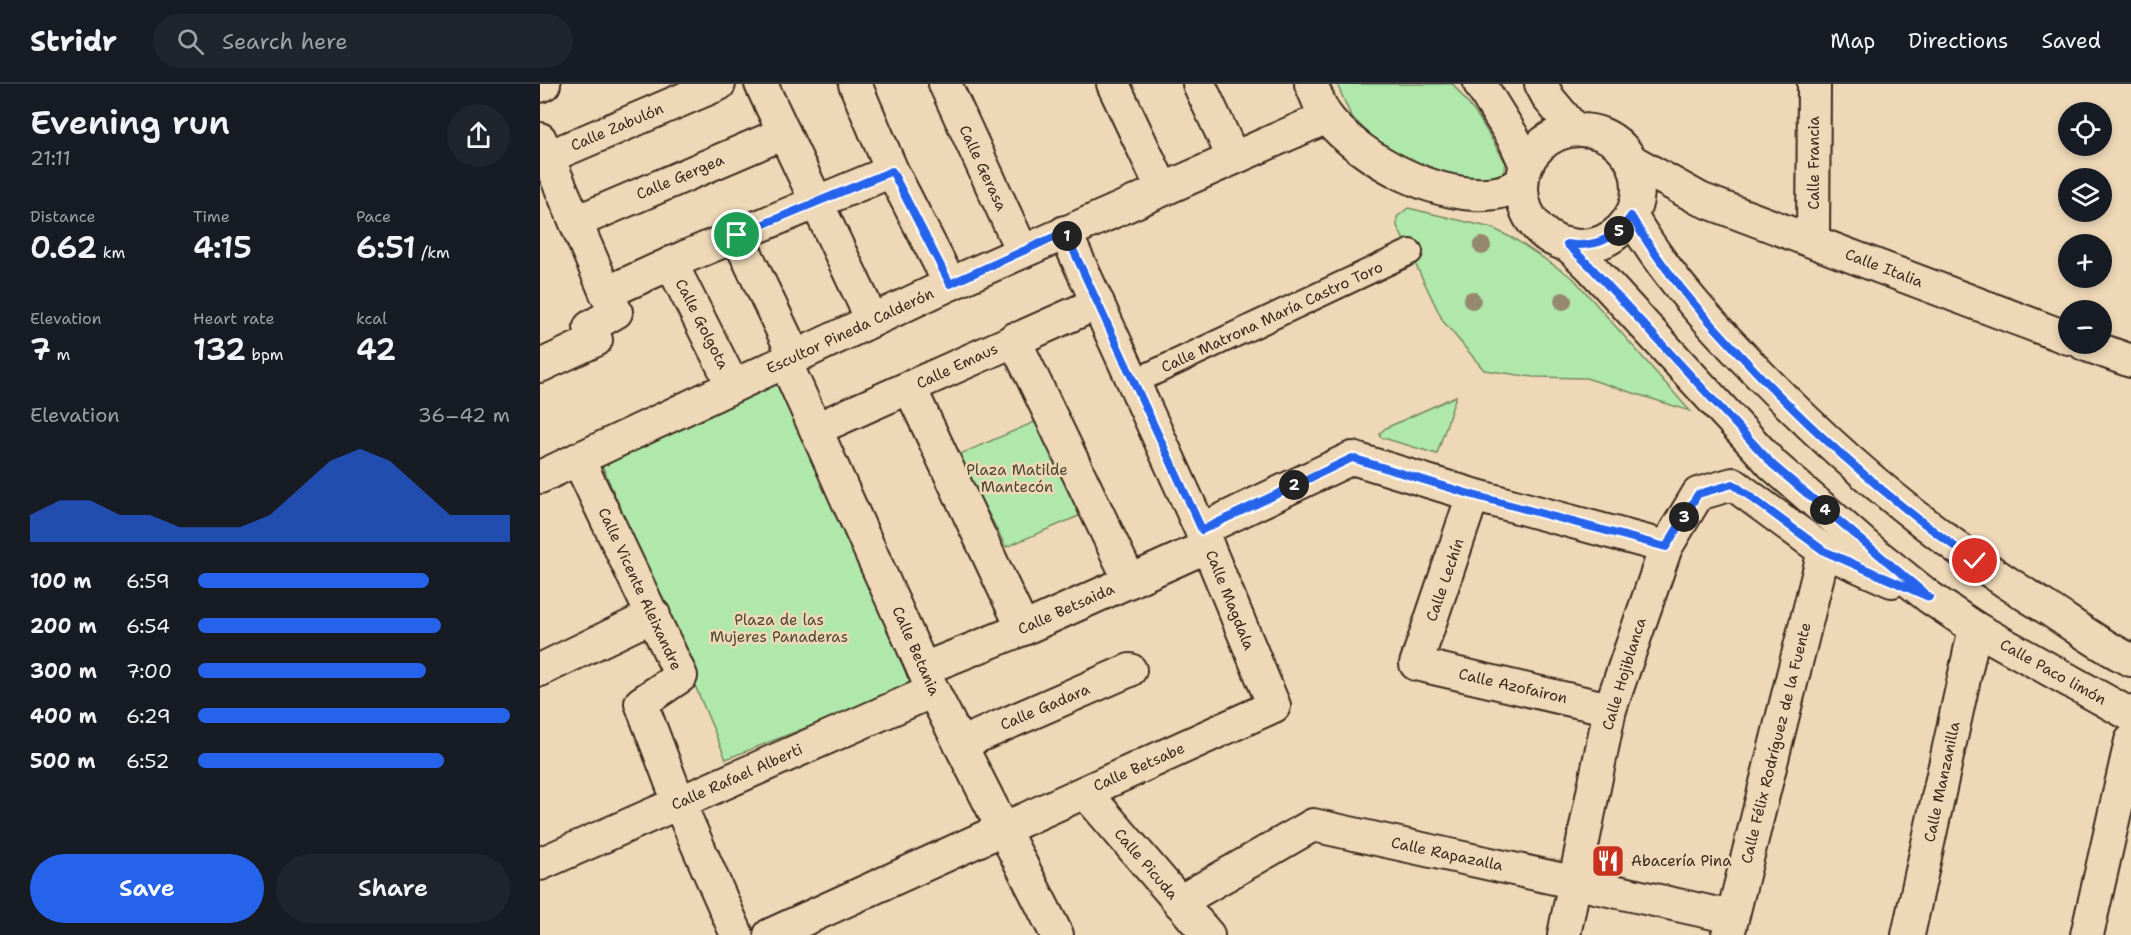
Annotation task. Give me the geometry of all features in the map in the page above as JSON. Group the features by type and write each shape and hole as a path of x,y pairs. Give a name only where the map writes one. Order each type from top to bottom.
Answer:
{"street":[{"path":"540,86 544,84"},
{"name":"Calle Zabulón","path":"544,148 719,84"},
{"path":"761,84 872,320"},
{"path":"855,84 892,171 950,284"},
{"path":"1113,84 1162,188"},
{"path":"1198,84 1233,157"},
{"path":"1311,84 1327,117 1354,142 1421,184 1466,193 1496,193 1524,175 1537,149 1550,139 1575,130 1592,131 1608,137 1622,148 1632,161 1637,177 1634,206 1616,234 1602,242 1590,245 1567,244 1548,237 1534,223 1527,211 1524,175 1514,139 1480,84"},
{"path":"1541,84 1549,99 1575,130"},
{"name":"Calle Francia","path":"1813,241 1814,84"},
{"name":"Calle Gerasa","path":"954,87 1022,251"},
{"name":"Escultor Pineda Calderón","path":"540,477 1022,251 1327,117"},
{"name":"Calle Gergea","path":"576,222 784,133"},
{"path":"540,366 596,340 590,327 616,312 544,148"},
{"name":"Calle Italia","path":"1632,161 1700,199 2058,334"},
{"path":"606,293 671,263 892,171"},
{"path":"1466,193 1534,223"},
{"name":"Calle Italia","path":"1634,206 1700,199"},
{"path":"1634,206 1654,255 1713,327 1826,442 1927,527 2024,594 2131,660"},
{"name":"Calle Magdala","path":"1065,232 1205,538 1274,706"},
{"name":"Calle Betania","path":"737,235 790,359 816,429 928,680 1057,935"},
{"path":"1567,244 1590,266 1773,465 1929,597 1975,628"},
{"name":"Calle Matrona María Castro Toro","path":"1134,382 1410,252"},
{"name":"Calle Golgota","path":"671,263 734,386"},
{"name":"Calle Emaus","path":"816,429 1098,303"},
{"path":"1014,339 1130,581"},
{"path":"2112,354 2131,361"},
{"path":"910,388 1023,629"},
{"name":"Calle Betsaida","path":"928,680 1023,629 1130,581 1352,458 1473,495 1666,547"},
{"name":"Calle Vicente Aleixandre","path":"579,459 681,676 641,703 680,803 737,935"},
{"name":"Calle Hojiblanca","path":"1564,935 1610,708 1666,547 1698,494 1733,484 1824,551"},
{"name":"Calle Lechín","path":"1416,664 1473,495"},
{"path":"1824,551 1929,597"},
{"name":"Calle Félix Rodríguez de la Fuente","path":"1730,926 1824,551"},
{"path":"540,670 654,615"},
{"name":"Calle Paco limón","path":"1975,628 2131,715"},
{"name":"Calle Manzanilla","path":"1908,935 1975,628"},
{"name":"Calle Azofairon","path":"1416,664 1610,708"},
{"name":"Calle Gadara","path":"960,744 1130,670"},
{"name":"Calle Rafael Alberti","path":"540,864 680,803 928,680"},
{"name":"Calle Betsabe","path":"770,935 1005,831 1274,706"},
{"path":"2087,935 2131,741"},
{"name":"Calle Picuda","path":"1085,792 1208,935"},
{"name":"Calle Rapazalla","path":"1179,902 1313,825 1575,882 1730,926"}],"green space":[{"path":"1337,84 1453,84 1479,118 1506,163 1504,173 1494,183 1439,173 1405,160 1377,142 1351,116"},
{"path":"1408,208 1492,228 1516,240 1573,278 1690,411 1586,378 1533,377 1484,370 1443,321 1397,226 1397,217"},
{"name":"Plaza de las Mujeres Panaderas","path":"777,378 913,686 726,759 602,465"},
{"path":"1456,396 1437,454 1380,437 1380,433 1386,428"},
{"name":"Plaza Matilde Mantecón","path":"1037,421 1081,515 1006,547 958,455"}],"place":[{"name":"Abacería Pina","path":"1608,861"}],"route":[{"path":"737,235 892,171 950,284 1065,232 1202,530 1352,458 1473,495 1666,547 1698,494 1733,484 1824,551 1929,597 1868,548 1773,465 1590,266 1567,244 1578,246 1602,242 1616,234 1631,216 1654,255 1713,327 1826,442 1927,527 1975,561"}]}
